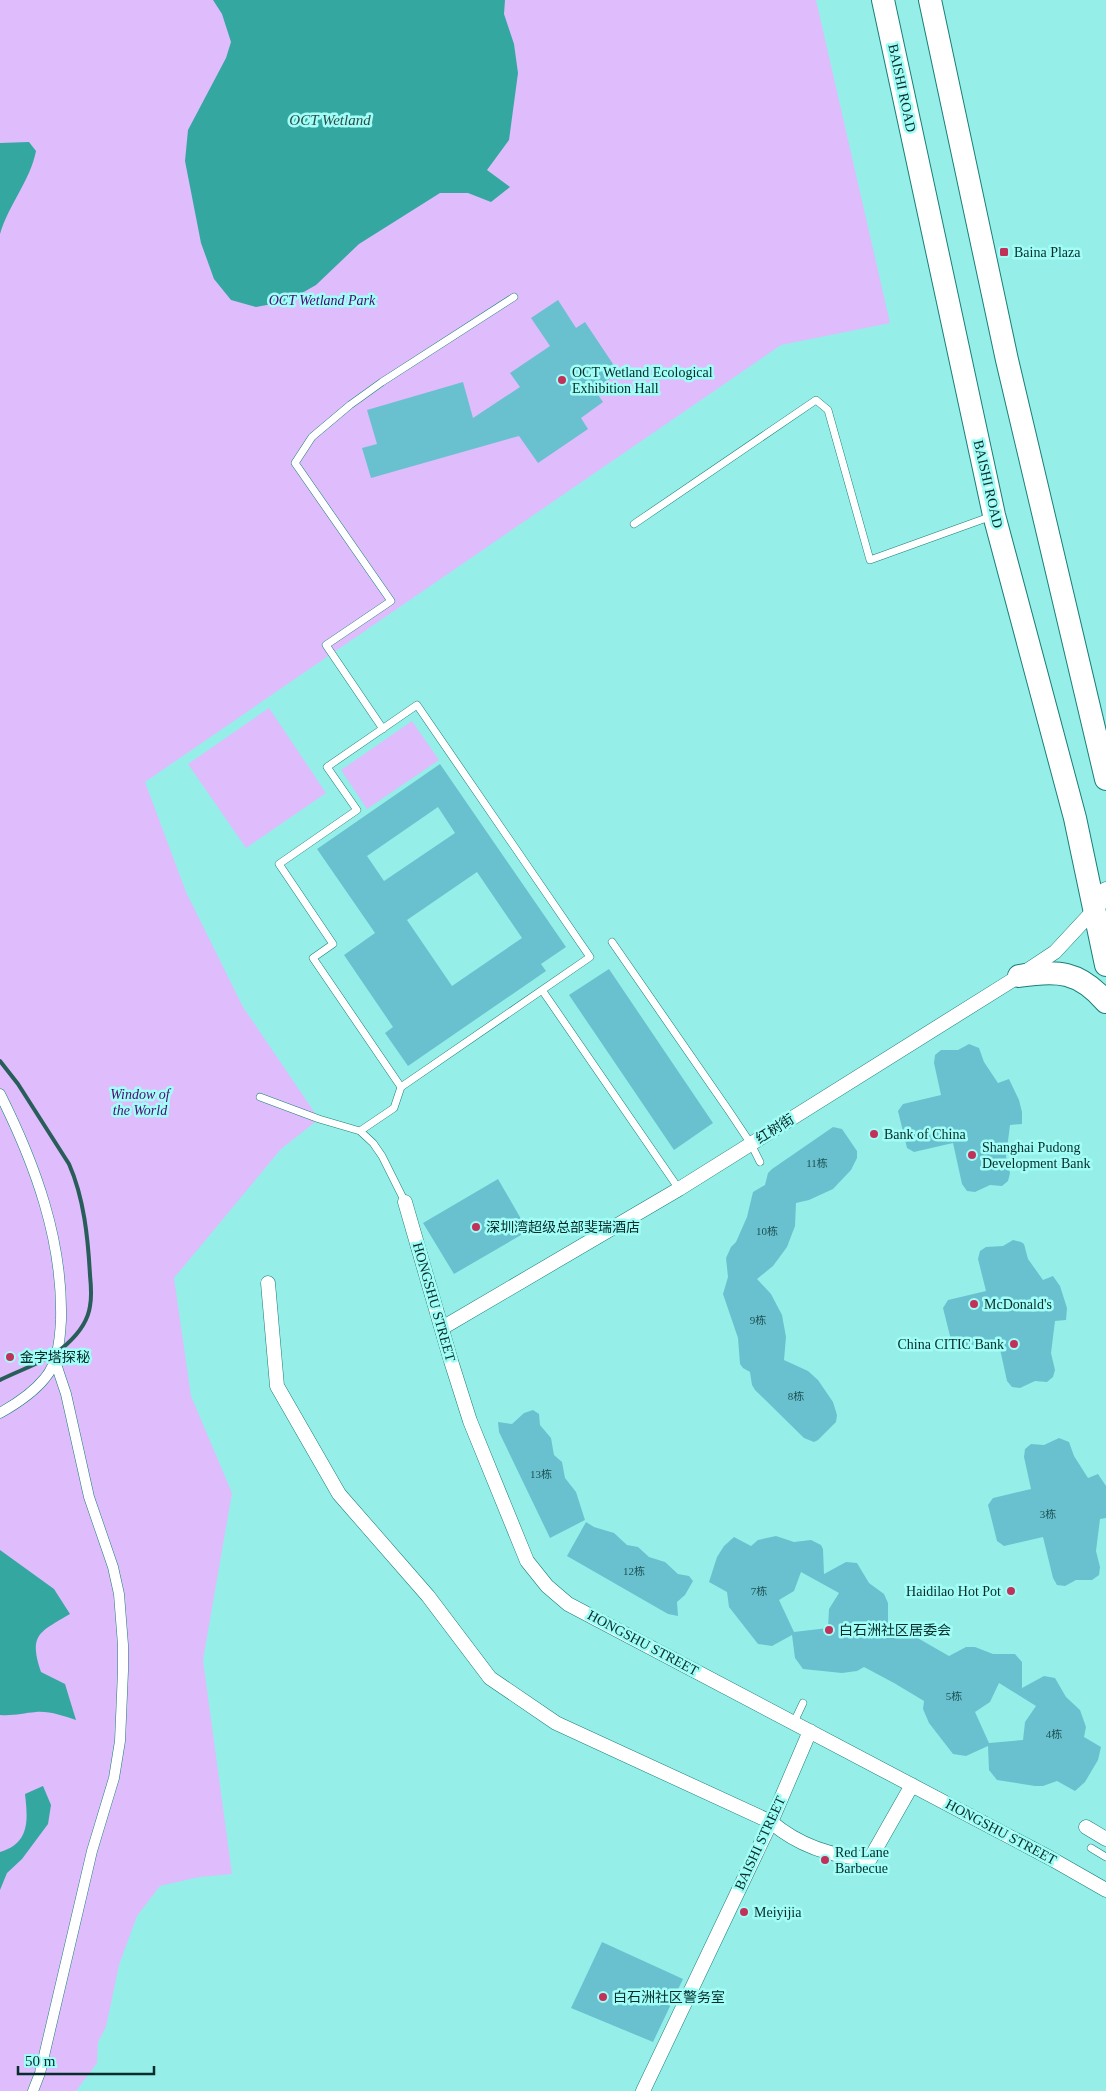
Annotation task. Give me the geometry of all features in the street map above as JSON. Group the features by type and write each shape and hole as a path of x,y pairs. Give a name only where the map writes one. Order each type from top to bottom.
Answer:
{"main road":[{"name":"BAISHI ROAD","path":"883,0 994,515 1100,908 1106,965"},
{"path":"930,0 1007,360 1102,752 1106,779"},
{"path":"1019,976 1046,972 1077,977 1091,987 1106,1002"}],"street":[{"path":"1100,908 1106,891"},
{"name":"红树街","path":"442,1328 679,1189 1019,976 1055,952 1100,908"},
{"path":"0,1094 18,1130 34,1170 55,1244 62,1294 60,1334 54,1361 46,1378 22,1401 0,1413"},
{"name":"HONGSHU STREET","path":"405,1202 470,1421 527,1561 547,1586 568,1604 810,1730 1050,1858 1106,1890"},
{"path":"268,1283 277,1386 339,1494 428,1596 490,1678 556,1723 771,1822 786,1835 816,1849 847,1858 870,1859 912,1785"},
{"path":"33,2091 40,2073 92,1851 114,1778 120,1742 123,1671 119,1594 113,1567 89,1497 66,1394 54,1361"},
{"name":"BAISHI STREET","path":"643,2091 771,1822 810,1730"},
{"path":"1086,1827 1106,1839"}],"lane":[{"path":"383,729 326,644 390,601 295,463 312,437 350,406 382,382 514,297"},
{"path":"634,524 816,400 828,410 870,560 994,515"},
{"path":"360,1131 394,1108 401,1086 590,957 417,705 327,767 357,810 279,864 333,944 313,958 401,1086"},
{"path":"612,942 751,1144 760,1162"},
{"path":"542,990 679,1189"},
{"path":"260,1096 319,1119 360,1131 382,1156 405,1202"},
{"path":"794,1722 803,1703"},
{"path":"1091,1848 1106,1856"}],"green space":[{"path":"0,0 816,0 890,323 781,345 145,782 186,892 243,1007 319,1119 281,1149 174,1278 191,1396 232,1493 203,1660 232,1874 199,1877 160,1886 137,1916 119,1965 106,2027 98,2042 97,2063 76,2091 0,2091"},
{"path":"269,708 326,793 246,848 188,764"},
{"path":"412,721 439,760 367,809 341,770"}],"water":[{"name":"OCT Wetland","path":"213,0 505,0 504,14 514,44 518,73 509,140 487,170 510,187 491,202 468,193 440,193 359,244 316,285 288,301 256,307 231,300 214,279 201,243 185,161 188,130 226,58 231,42 222,14"},
{"path":"29,142 36,151 33,162 0,234 0,143"},
{"path":"0,1550 54,1589 70,1614 44,1630 39,1636 36,1649 41,1672 65,1684 76,1720 46,1712 0,1715"},
{"path":"43,1786 51,1805 48,1824 22,1859 7,1873 0,1890 0,1852 10,1848 22,1837 27,1813 25,1794"}],"building":[{"path":"558,300 576,328 585,322 619,373 594,389 603,402 581,418 588,429 538,463 519,436 371,478 362,448 377,444 367,410 463,382 473,418 520,387 510,373 550,346 531,318"},
{"path":"440,764 566,947 541,964 546,971 408,1066 385,1033 393,1027 344,955 375,933 317,849","holes":["438,807 455,833 384,881 367,856","477,872 522,938 452,986 407,920"]},
{"path":"609,969 713,1123 674,1150 569,995"},
{"path":"969,1044 979,1048 984,1062 998,1083 1009,1079 1019,1100 1022,1112 1022,1124 1010,1125 1006,1157 1010,1173 1008,1181 1002,1186 990,1185 975,1192 967,1191 962,1184 953,1143 914,1152 907,1148 898,1111 903,1104 941,1095 934,1063 935,1055 941,1050 958,1050"},
{"path":"833,1127 842,1129 857,1151 857,1158 851,1170 833,1189 809,1200 796,1203 795,1226 787,1247 773,1266 757,1279 771,1294 782,1315 786,1337 784,1360 808,1371 818,1380 833,1402 837,1415 836,1422 814,1442 804,1438 755,1390 752,1385 750,1372 740,1364 738,1338 723,1294 728,1277 726,1258 731,1247 736,1242 747,1217 753,1192 765,1185 768,1173 772,1169"},
{"name":"深圳湾超级总部斐瑞酒店","path":"498,1179 528,1231 454,1274 423,1223"},
{"path":"1013,1240 1024,1244 1028,1259 1043,1280 1053,1276 1060,1286 1067,1308 1066,1320 1055,1321 1051,1353 1055,1370 1053,1377 1047,1382 1035,1381 1020,1388 1012,1387 1007,1381 998,1340 959,1348 952,1344 943,1308 948,1300 986,1291 978,1259 980,1251 986,1247 1003,1246"},
{"path":"533,1410 539,1414 540,1425 551,1438 554,1455 562,1462 565,1478 576,1492 585,1520 550,1538 499,1432 498,1422 512,1424 524,1413"},
{"path":"1059,1438 1069,1442 1074,1456 1088,1478 1098,1474 1106,1486 1106,1518 1100,1519 1096,1551 1100,1567 1099,1575 1092,1580 1076,1580 1065,1586 1057,1585 1053,1578 1043,1537 1004,1546 997,1541 988,1505 993,1498 1031,1489 1024,1457 1025,1449 1031,1444 1044,1445"},
{"path":"586,1522 594,1527 614,1533 627,1545 638,1547 649,1557 665,1562 678,1574 689,1576 693,1581 685,1595 677,1602 678,1616 668,1614 567,1556"},
{"path":"776,1536 794,1542 811,1540 821,1545 823,1549 824,1574 846,1562 857,1563 869,1583 884,1594 888,1603 888,1621 949,1656 966,1647 975,1647 993,1654 1015,1654 1022,1662 1022,1688 1044,1676 1055,1678 1066,1697 1080,1710 1086,1727 1084,1737 1101,1747 1098,1760 1085,1782 1075,1791 1057,1781 1043,1786 1035,1786 997,1780 989,1770 988,1746 966,1756 953,1754 929,1723 923,1709 924,1701 894,1683 864,1667 857,1671 842,1673 803,1669 795,1658 792,1635 772,1646 758,1644 729,1607 727,1592 709,1582 717,1557 724,1546 734,1537 751,1546 758,1540","holes":["801,1572 839,1593 829,1609 828,1628 794,1632 779,1600 794,1591","999,1683 1036,1706 1025,1722 1023,1740 989,1743 975,1712 990,1702"]},
{"path":"602,1942 683,1979 653,2042 571,2008"}],"railway":[{"path":"0,1061 18,1084 69,1164 82,1204 88,1247 91,1294 89,1312 85,1322 79,1332 67,1344 44,1360 0,1380"}],"place":[{"name":"Baina Plaza","path":"1004,252"},
{"name":"OCT Wetland Ecological Exhibition Hall","path":"562,380"},
{"name":"Bank of China","path":"874,1134"},
{"name":"Shanghai Pudong Development Bank","path":"972,1155"},
{"name":"深圳湾超级总部斐瑞酒店","path":"476,1227"},
{"name":"McDonald's","path":"974,1304"},
{"name":"China CITIC Bank","path":"1014,1344"},
{"name":"金字塔探秘","path":"10,1357"},
{"name":"Haidilao Hot Pot","path":"1011,1591"},
{"name":"白石洲社区居委会","path":"829,1630"},
{"name":"Red Lane Barbecue","path":"825,1860"},
{"name":"Meiyijia","path":"744,1912"},
{"name":"白石洲社区警务室","path":"603,1997"}],"park label":[{"name":"OCT Wetland Park","path":"322,300"},
{"name":"Window of the World","path":"140,1102"}]}
